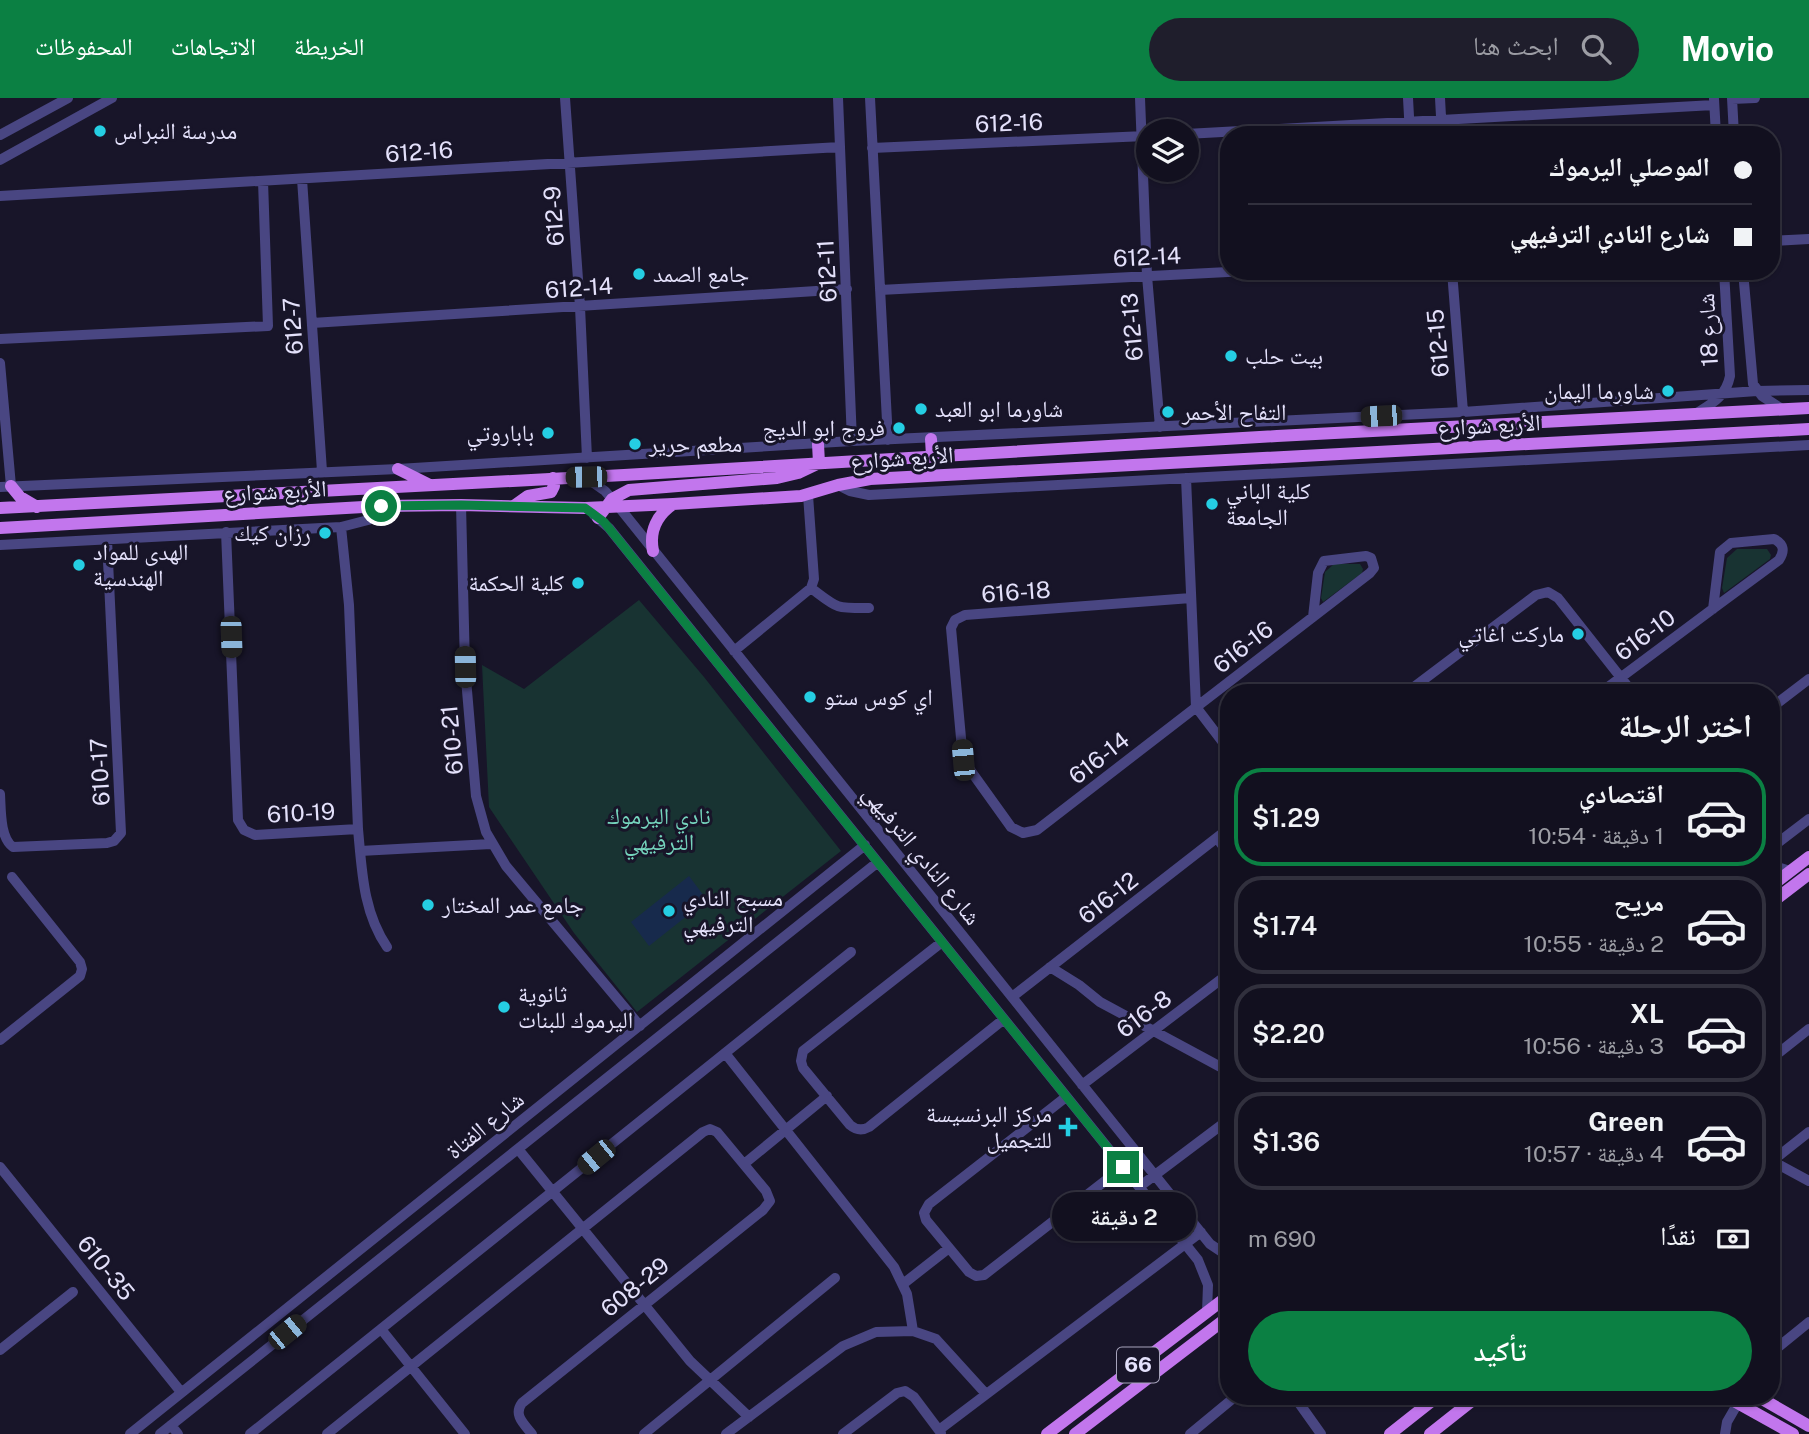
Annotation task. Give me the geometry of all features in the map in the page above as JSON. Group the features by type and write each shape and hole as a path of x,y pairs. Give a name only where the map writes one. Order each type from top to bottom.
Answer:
{"main road":[{"name":"الأربع شوارع","path":"0,508 1809,408"},
{"name":"الأربع شوارع","path":"0,528 381,506 608,508 808,495 838,485 870,479 1809,429"},
{"path":"1277,436 1279,458"},
{"path":"931,439 932,456"},
{"path":"608,508 629,490 638,488 777,478 798,473 819,463 818,444"},
{"path":"398,469 429,484"},
{"path":"514,506 523,498 551,492 554,486 553,478"},
{"path":"6,486 37,507"},
{"path":"638,488 635,497 640,505"},
{"path":"653,551 654,528 661,514 673,504"},
{"path":"1780,879 1809,857"},
{"path":"1780,896 1809,874"},
{"name":"66","path":"1046,1434 1220,1302"},
{"name":"66","path":"1075,1434 1220,1323"},
{"path":"1390,1434 1427,1405"},
{"path":"1430,1434 1467,1405"},
{"path":"1742,1405 1793,1434"},
{"path":"1773,1405 1809,1426"}],"street":[{"path":"0,160 112,98"},
{"name":"612-9","path":"565,98 580,307 587,458"},
{"name":"612-11","path":"838,98 852,442"},
{"path":"870,98 888,440"},
{"name":"612-13","path":"1140,98 1143,119"},
{"path":"1408,98 1409,126"},
{"path":"1440,98 1441,126"},
{"path":"1734,126 1732,99 1755,98"},
{"path":"0,135 66,99"},
{"path":"1335,126 1714,101 1715,126"},
{"path":"1199,133 1220,132"},
{"name":"612-16","path":"873,148 1136,136"},
{"name":"612-16","path":"0,195 840,147"},
{"name":"612-7","path":"302,179 322,471"},
{"name":"612-7","path":"0,339 268,326 263,181"},
{"name":"612-13","path":"1146,182 1147,276 1160,427"},
{"path":"1780,241 1809,239"},
{"name":"612-14","path":"880,290 1220,272"},
{"name":"612-15","path":"1453,280 1463,412"},
{"name":"شارع 18","path":"1696,414 1723,393 1730,376 1725,280"},
{"name":"شارع 18","path":"1744,280 1752,377 1757,391"},
{"name":"612-14","path":"312,323 847,289"},
{"path":"0,363 6,486 398,469 888,440 1463,412 1723,393 1809,390"},
{"path":"1757,391 1782,410"},
{"path":"838,485 849,491 869,495 1809,444"},
{"name":"شارع النادي الترفيهي","path":"586,477 608,508 653,551 1200,1232 1220,1251"},
{"path":"1186,478 1196,707 1220,738"},
{"path":"734,651 811,588 814,579 808,495"},
{"name":"610-21","path":"461,505 465,667 475,783 481,820 491,844 506,866 640,1026"},
{"path":"0,545 341,527 368,520 381,506"},
{"name":"شارع النادي الترفيهي","path":"608,508 609,528 1185,1244 1205,1272 1208,1285 1207,1312"},
{"name":"610-19","path":"226,532 240,826 255,835 358,830 349,606 341,527"},
{"name":"616-10","path":"1612,684 1621,677 1713,609 1779,560 1783,554 1780,542 1774,539 1731,543 1720,552 1713,609"},
{"name":"610-17","path":"0,794 2,835 6,843 13,847 107,843 114,841 121,833 107,540"},
{"name":"616-16","path":"1226,684 1313,617 1370,573 1374,568 1371,558 1366,555 1324,561 1318,573 1313,617"},
{"path":"811,588 839,608 869,608"},
{"path":"1418,684 1536,595 1548,592 1558,598 1626,684"},
{"name":"616-18","path":"1023,833 1011,827 963,760 951,628 955,620 965,615 1191,598"},
{"path":"1780,701 1809,679"},
{"name":"616-16","path":"1196,707 1220,689"},
{"name":"616-14","path":"1023,833 1037,830 1196,707"},
{"path":"1780,841 1809,819"},
{"path":"358,830 370,914 387,947"},
{"name":"616-12","path":"1012,997 1220,836"},
{"path":"1217,838 1220,842"},
{"path":"360,851 491,844"},
{"name":"شارع الفتاة","path":"130,1434 865,845"},
{"path":"856,853 865,858 868,869"},
{"name":"شارع الفتاة","path":"160,1434 877,862"},
{"path":"1780,868 1790,871"},
{"path":"0,1040 80,976 82,969 80,962 12,877"},
{"path":"942,942 803,1051 800,1058 802,1065 852,1127 866,1128 1004,1019"},
{"path":"250,1434 851,952"},
{"path":"715,966 725,971 726,982"},
{"path":"1050,967 1100,1002 1220,1066"},
{"name":"616-8","path":"1082,1084 1220,980"},
{"path":"1780,1052 1809,1029"},
{"path":"1030,1051 1047,1041"},
{"path":"725,1053 894,1267 910,1307 913,1331"},
{"path":"327,1434 703,1132 710,1129 717,1132 744,1164 827,1096"},
{"path":"1066,1097 927,1206 924,1213 926,1220 969,1272 976,1276 984,1275 1123,1167"},
{"path":"1139,1187 1220,1126"},
{"path":"1780,1155 1809,1132"},
{"path":"518,1149 690,1361 749,1417"},
{"name":"608-29","path":"532,1434 519,1417 518,1409 523,1403 763,1210 770,1201 766,1191 744,1164"},
{"path":"1780,1165 1809,1181"},
{"name":"610-35","path":"0,1167 181,1392"},
{"path":"843,1434 897,1393 905,1391 914,1396 941,1432 986,1394 1200,1232"},
{"path":"903,1284 949,1248"},
{"path":"643,1434 835,1278"},
{"path":"0,1350 73,1292"},
{"path":"276,1317 287,1332"},
{"path":"1780,1346 1809,1322"},
{"path":"381,1329 464,1434"},
{"path":"726,1434 853,1340 876,1332 913,1331 929,1335 942,1344 986,1394"},
{"path":"1190,1434 1225,1405"},
{"path":"1300,1405 1321,1434"},
{"path":"1725,1434 1727,1422 1737,1405"},
{"path":"171,1425 178,1434"}],"green space":[{"path":"1737,549 1767,549 1771,555 1770,559 1724,593 1722,588 1727,558"},
{"path":"1334,564 1360,564 1363,569 1362,573 1323,602 1321,598 1325,572"},
{"name":"نادي اليرموك الترفيهي","path":"639,600 704,677 841,851 637,1012 574,933 489,807 482,665 524,689"}],"water":[{"name":"مسبح النادي الترفيهي","path":"689,876 707,900 649,946 631,922"}],"place":[{"name":"مدرسة النبراس","path":"100,131"},
{"name":"جامع الصمد","path":"639,274"},
{"name":"بيت حلب","path":"1231,356"},
{"name":"شاورما اليمان","path":"1668,391"},
{"name":"شاورما ابو العبد","path":"921,409"},
{"name":"التفاح الأحمر","path":"1168,412"},
{"name":"فروج ابو الديج","path":"899,428"},
{"name":"باباروتي","path":"548,433"},
{"name":"مطعم حرير","path":"635,444"},
{"name":"كلية الباني الجامعة","path":"1212,504"},
{"name":"رزان كيك","path":"325,533"},
{"name":"الهدى للمواد الهندسية","path":"79,565"},
{"name":"كلية الحكمة","path":"578,583"},
{"name":"ماركت اغاتي","path":"1578,634"},
{"name":"اي كوس ستو","path":"810,697"},
{"name":"جامع عمر المختار","path":"428,905"},
{"name":"مسبح النادي الترفيهي","path":"669,911"},
{"name":"ثانوية اليرموك للبنات","path":"504,1007"},
{"name":"مركز البرنسيسة للتجميل","path":"1068,1127"}],"route":[{"path":"381,506 585,508 604,522 1123,1167"}]}
